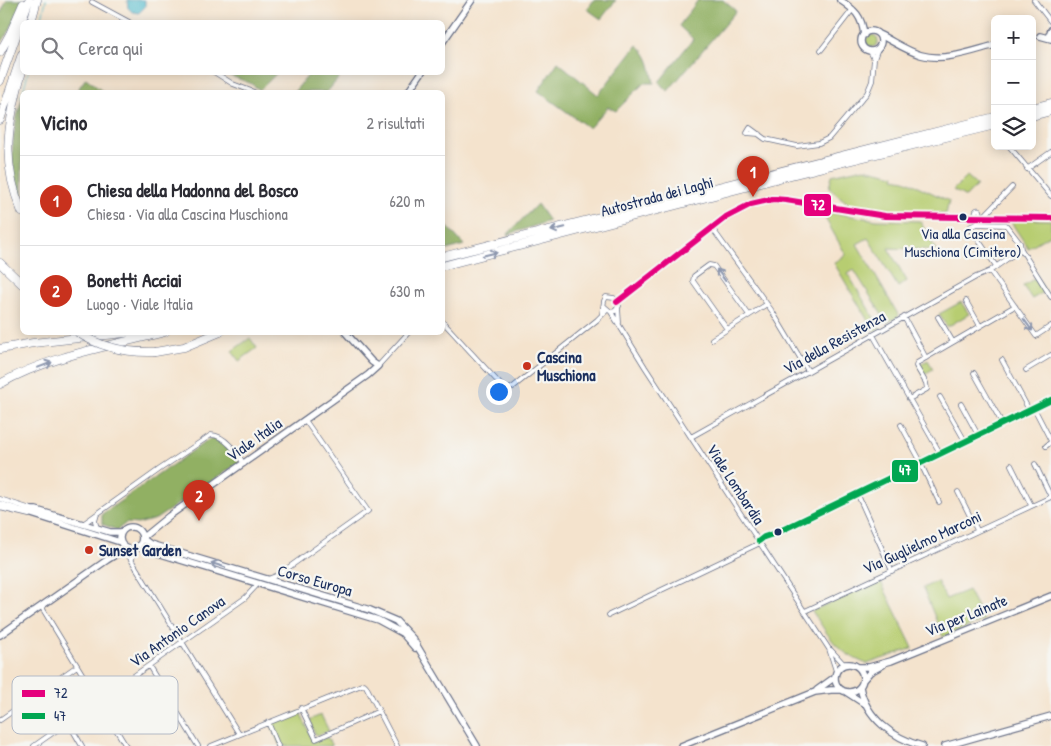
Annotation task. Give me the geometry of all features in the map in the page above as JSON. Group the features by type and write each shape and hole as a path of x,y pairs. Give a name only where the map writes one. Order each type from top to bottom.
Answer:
{"highway":[{"path":"0,52 25,0"},
{"path":"22,20 29,0"},
{"path":"32,20 39,0"},
{"path":"35,20 39,0"},
{"path":"0,81 20,25"},
{"path":"0,120 20,60"},
{"path":"20,207 11,184 6,149 7,129 21,75"},
{"path":"1036,107 1051,103"},
{"path":"1036,115 1051,111"},
{"name":"Autostrada dei Laghi","path":"445,256 991,118"},
{"name":"Autostrada dei Laghi","path":"445,265 795,174 991,126"},
{"path":"0,263 20,282"},
{"path":"82,335 112,348 134,352 155,352 184,347 213,335"},
{"path":"0,349 33,342 104,335"},
{"path":"0,384 63,358 153,335"}],"main road":[{"path":"445,39 472,0"},
{"path":"840,0 858,15 863,27 862,43 865,48 870,50 889,39"},
{"path":"863,27 918,54 937,58 991,46"},
{"path":"1036,37 1051,29"},
{"path":"1051,29 1049,35 1051,39"},
{"path":"864,35 870,31"},
{"path":"878,34 881,39 879,46"},
{"path":"1040,36 1051,39"},
{"path":"409,90 420,75"},
{"path":"349,335 372,362 378,366"},
{"name":"Viale Italia","path":"142,538 169,516 378,366"},
{"path":"0,504 110,532 121,532 130,527 139,530 142,538 141,542 136,548 123,546 35,513"},
{"name":"Viale Italia","path":"139,530 148,528 169,516"},
{"path":"121,532 120,537 123,546"},
{"name":"Corso Europa","path":"142,538 150,544 370,610 396,621 413,639 477,746"},
{"path":"1,631 41,606 107,560 123,546"},
{"name":"Corso Europa","path":"136,548 373,618 391,626 410,642 446,694"},
{"name":"Via per Lainate","path":"863,680 870,672 891,661 1051,596"},
{"name":"Via per Lainate","path":"858,667 869,667 891,661"},
{"path":"681,746 815,692 836,674 842,665 851,664 858,667 861,671 863,680 860,687 854,691 815,692"},
{"path":"836,674 836,685 865,704 877,721 900,738 922,746"},
{"path":"860,687 865,704"},
{"path":"945,746 1051,716"}],"street":[{"path":"1034,0 1050,21 1051,29"},
{"path":"92,2 125,20"},
{"path":"821,50 853,9"},
{"path":"759,134 765,139 797,146 829,138 867,94 872,81 874,59 879,46"},
{"path":"870,50 874,59"},
{"path":"219,75 233,84 249,90"},
{"path":"1012,150 1051,196"},
{"path":"1027,168 1051,152"},
{"path":"980,215 985,215 1012,187"},
{"path":"602,314 618,306 712,228 743,207 759,201 786,200 874,215 980,215 1051,218"},
{"path":"996,266 971,230 971,226 977,224 1006,225 1020,244 1051,297"},
{"path":"712,228 767,304 808,371"},
{"name":"Via della Resistenza","path":"691,437 976,277 990,271 1022,250"},
{"path":"727,329 693,281 694,276 709,265 714,266 749,315"},
{"path":"990,271 1036,336 1051,326"},
{"path":"445,323 502,386 507,389 513,387 597,320 602,314 604,299 609,296 614,298 618,306 618,322 622,332"},
{"path":"966,301 980,326"},
{"path":"712,339 767,304"},
{"path":"604,306 609,311"},
{"path":"909,398 926,389 926,383 916,365 1015,306"},
{"name":"Viale Lombardia","path":"609,311 829,649 843,662 851,664"},
{"path":"904,317 926,358"},
{"path":"938,317 953,342"},
{"path":"378,366 406,335"},
{"path":"873,335 940,453"},
{"path":"1026,370 1051,355"},
{"path":"1002,360 1028,410"},
{"path":"974,373 1002,423"},
{"path":"940,397 965,441"},
{"path":"609,615 760,542 764,537 776,533 1051,400"},
{"path":"961,404 978,435"},
{"path":"1034,408 1051,441 1046,446"},
{"path":"265,580 278,575 368,511 306,419"},
{"path":"901,425 921,462 939,502"},
{"path":"83,524 211,435 219,437 235,450 244,464"},
{"path":"1035,464 1051,497"},
{"path":"1011,465 1031,506"},
{"path":"958,492 977,530"},
{"path":"857,493 892,571"},
{"name":"Via Guglielmo Marconi","path":"805,611 1051,497"},
{"path":"0,499 35,513"},
{"path":"0,508 22,515 35,513"},
{"path":"97,514 95,521 97,528"},
{"path":"123,546 239,734"},
{"path":"132,559 136,548"},
{"name":"Via Antonio Canova","path":"134,676 248,596 258,584"},
{"path":"41,606 83,676"},
{"name":"Viale Lombardia","path":"829,649 836,674"},
{"path":"62,676 77,666"},
{"path":"149,666 155,676"},
{"path":"211,746 364,684 397,746"},
{"path":"301,708 316,739 379,711"},
{"path":"0,720 12,711"},
{"path":"178,713 198,746"},
{"path":"268,722 278,746"},
{"path":"75,734 82,746"},
{"path":"119,734 126,746"},
{"name":"Via Antonio Canova","path":"34,746 50,735"}],"green space":[{"path":"7,0 22,0 10,30 0,45 0,15"},
{"path":"594,0 616,0 601,19 587,9"},
{"path":"698,0 723,0 736,11 668,91 659,82 693,39 679,26"},
{"path":"872,35 878,41 872,47 866,41"},
{"path":"637,45 647,57 654,83 644,83 616,111 608,107 589,128 538,91 558,62 598,95"},
{"path":"228,75 275,75 260,90 250,83"},
{"path":"308,75 341,75 329,90 296,90"},
{"path":"86,78 101,90 77,90"},
{"path":"20,107 20,193 14,174 13,161 16,124"},
{"path":"864,168 895,175 894,178 905,180 949,201 946,214 898,214 868,209 867,211 854,208 829,188 832,175"},
{"path":"967,176 977,185 966,197 953,190"},
{"path":"537,204 549,221 507,235"},
{"path":"821,211 877,220 920,221 936,250 888,248 907,281 898,287 868,238 857,244 899,316 887,323 854,270 848,274 880,328 874,331 834,263 846,255"},
{"path":"1009,219 1051,220 1051,234 1028,248"},
{"path":"445,224 464,245 445,250"},
{"path":"1036,277 1045,291 1032,299 1023,286"},
{"path":"961,302 969,314 947,327 939,314"},
{"path":"250,338 257,348 239,361 232,351"},
{"path":"928,360 933,369 923,375 918,365"},
{"path":"211,438 224,444 239,463 156,519 138,524 126,523 117,530 102,524 102,514"},
{"path":"880,580 913,648 867,664 841,649 829,637 812,611"},
{"path":"937,581 946,599 968,590 984,620 943,637 923,588"},
{"path":"300,712 314,742 327,737 332,746 280,746 272,723"},
{"path":"321,715 329,731 318,735 315,734 309,720"}],"water":[{"path":"127,0 145,0 145,7 139,13 132,12 128,8"}],"waterway":[{"path":"41,20 46,0"},
{"path":"24,90 27,75"}],"transit line":[{"name":"72","path":"617,302 726,217 751,204 773,199 885,216 1051,218"},
{"name":"47","path":"759,541 1051,400"}],"place":[{"name":"Chiesa della Madonna del Bosco","path":"753,197"},
{"name":"Via alla Cascina Muschiona (Cimitero)","path":"963,217"},
{"name":"Cascina Muschiona","path":"527,366"},
{"name":"Bonetti Acciai","path":"199,521"},
{"name":"Sunset Garden","path":"89,550"}]}
